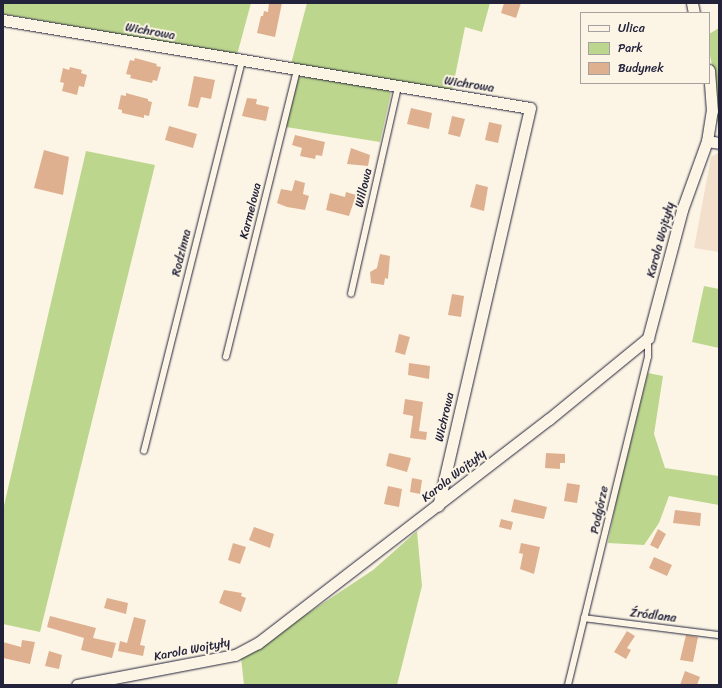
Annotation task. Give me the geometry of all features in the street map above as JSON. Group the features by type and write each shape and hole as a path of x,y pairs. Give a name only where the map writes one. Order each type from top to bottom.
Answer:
{"street":[{"name":"Wichrowa","path":"3,20 530,108 438,505"},
{"name":"Karola Wojtyły","path":"77,685 235,655 275,631 438,505 648,338 682,210 706,141 712,111 710,84"},
{"path":"706,141 719,143"}],"lane":[{"name":"Rodzinna","path":"144,451 242,60"},
{"name":"Karmelowa","path":"226,357 297,70"},
{"name":"Willowa","path":"351,294 398,87"},
{"name":"Podgórze","path":"568,685 648,357 648,338"},
{"name":"Źródlana","path":"584,618 719,635"}],"shaded area":[{"path":"719,152 719,252 694,248 711,157"}],"green space":[{"path":"3,3 251,3 237,55 3,14"},
{"path":"307,3 490,3 482,32 465,27 452,91 291,64"},
{"path":"719,28 719,125 716,119 716,84 710,56 710,33"},
{"path":"299,76 385,88 391,93 380,142 286,127"},
{"path":"86,151 155,165 40,632 3,624 3,510"},
{"path":"704,286 719,289 719,348 692,342"},
{"path":"648,373 663,376 654,434 665,468 719,476 719,505 669,496 659,523 644,545 608,543 617,497"},
{"path":"417,531 422,586 397,685 244,685 241,658 373,570"}],"building":[{"path":"269,3 282,3 275,37 257,33 261,16 263,16 264,11 268,12"},
{"path":"504,3 521,3 516,18 501,13"},
{"path":"135,58 157,64 156,66 161,67 157,81 153,80 152,83 130,78 131,75 126,74 130,60 134,61"},
{"path":"70,67 82,70 81,73 87,75 84,87 79,86 77,95 62,91 64,83 60,82 63,68 69,70"},
{"path":"194,76 215,80 211,99 201,97 198,108 188,106"},
{"path":"126,93 148,99 148,101 152,102 149,116 144,115 144,118 122,113 122,110 118,109 121,95 126,96"},
{"path":"247,98 257,99 256,104 269,107 266,121 242,116"},
{"path":"411,108 432,113 429,129 407,124"},
{"path":"452,116 465,119 460,137 448,134"},
{"path":"489,122 502,125 498,143 485,140"},
{"path":"169,126 197,134 193,148 165,140"},
{"path":"295,135 325,142 322,156 316,155 315,159 300,156 302,148 292,145"},
{"path":"351,148 370,155 368,166 347,164"},
{"path":"44,150 69,157 63,195 34,188"},
{"path":"295,180 305,183 303,194 309,196 305,210 287,207 277,203 281,189 292,191"},
{"path":"476,184 488,187 484,211 470,207"},
{"path":"346,192 356,195 349,216 326,210 330,193 345,197"},
{"path":"380,254 390,256 388,279 385,278 384,285 371,283 370,272 377,268"},
{"path":"452,294 464,296 461,317 448,315"},
{"path":"399,334 410,337 405,355 395,352"},
{"path":"409,363 430,366 429,379 408,375"},
{"path":"405,399 423,402 419,431 427,432 426,440 410,438 413,416 403,414"},
{"path":"389,453 411,458 407,472 386,466"},
{"path":"546,453 565,454 565,463 560,463 560,469 545,468"},
{"path":"412,478 422,480 420,494 410,492"},
{"path":"567,483 580,485 577,503 564,501"},
{"path":"388,486 402,489 399,507 384,504"},
{"path":"514,499 547,507 544,519 511,512"},
{"path":"675,510 701,513 700,526 673,523"},
{"path":"501,519 513,522 511,530 499,527"},
{"path":"254,527 274,534 270,548 249,540"},
{"path":"658,529 666,534 658,549 650,545"},
{"path":"233,543 246,547 240,564 228,560"},
{"path":"521,543 540,547 534,574 520,569 523,554 519,553"},
{"path":"654,557 672,565 667,576 649,568"},
{"path":"224,590 242,593 241,596 246,598 241,612 219,603"},
{"path":"107,598 128,603 126,614 104,608"},
{"path":"50,616 96,628 93,638 116,643 112,658 81,650 84,638 47,627"},
{"path":"134,617 146,620 140,645 145,646 143,656 118,651 120,641 127,643"},
{"path":"627,631 635,636 627,648 631,650 626,659 614,652"},
{"path":"686,635 698,637 693,662 680,660"},
{"path":"22,640 35,642 30,664 3,658 3,642 21,647"},
{"path":"49,651 62,655 59,669 45,666"},
{"path":"685,671 700,677 697,685 680,685"}]}
